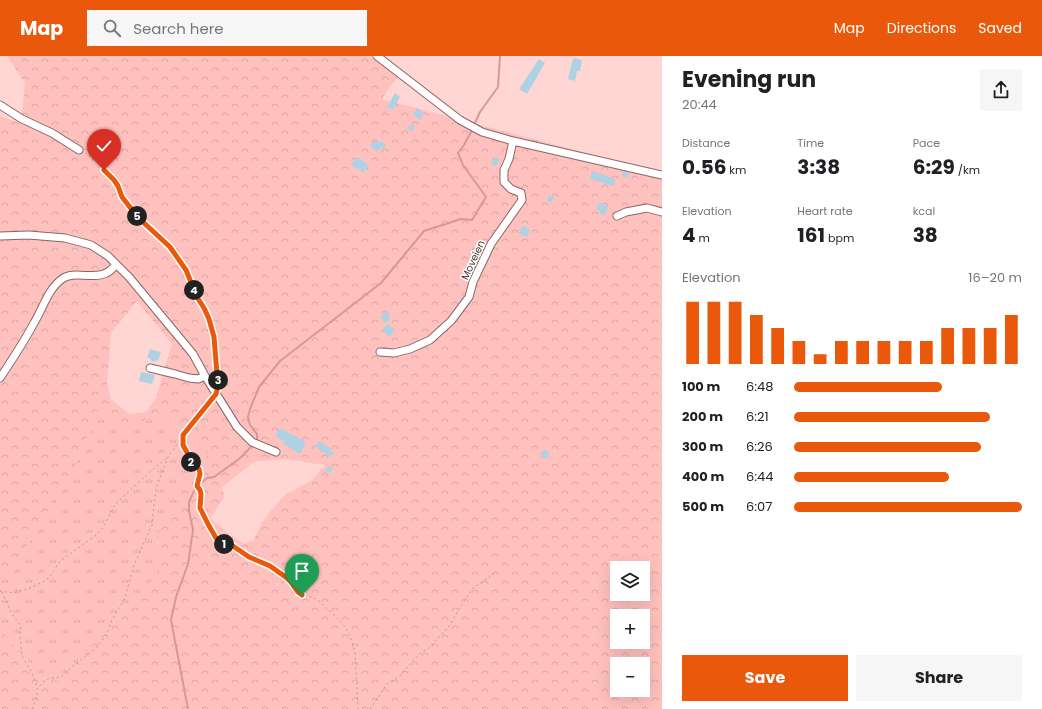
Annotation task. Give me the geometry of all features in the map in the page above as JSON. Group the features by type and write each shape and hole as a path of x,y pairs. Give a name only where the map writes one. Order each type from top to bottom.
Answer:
{"street":[{"path":"377,56 460,120 482,132 513,141 662,174"},
{"path":"0,105 22,119 52,133 79,150"},
{"name":"Moveien","path":"380,352 394,353 410,349 430,340 451,321 469,297 473,282 491,244 522,200 521,193 511,189 504,182 504,170 509,159 513,141"},
{"path":"618,216 626,212 647,208 662,212"},
{"path":"0,236 30,235 65,238 91,245 108,256 129,277 193,354 216,394 238,427 252,442 276,452"},
{"path":"0,378 24,341 53,288 63,278 101,275 113,269 116,264"},
{"path":"150,368 188,378 198,379 205,376"}],"path":[{"path":"37,689 44,680 61,677 96,648 107,634 112,620 125,598 134,565 152,525 157,485 168,457 183,435 216,394 218,386 214,337 209,319 197,297 186,270 170,247 143,222 129,206 122,197 118,186 111,176 93,158 79,150"},
{"path":"183,435 183,445 192,462 199,469 200,474 197,486 200,490"},
{"path":"1,591 13,593 30,588 45,581 60,561 95,536 103,528 116,503 168,457"},
{"path":"198,484 201,494 200,508 216,538 223,544 233,546 249,557 270,566 287,578 302,595 312,597 319,601 345,627 350,636 355,652 358,709"},
{"path":"370,709 387,684 400,676 419,654 429,648 450,625 473,588 494,574"},
{"path":"1,591 12,614 21,626 20,638 22,656 33,675 37,689 37,696 32,709"}],"green space":[{"path":"7,56 378,56 403,74 391,85 382,99 662,173 662,709 0,709 0,628 41,678 58,682 160,573 157,538 181,493 198,476 209,452 190,438 184,429 178,427 158,412 133,427 96,411 82,453 19,559 0,573 0,116 21,123 25,83","holes":["137,301 172,344 156,398 146,412 129,414 111,399 107,383 111,333","284,459 325,465 312,480 285,495 262,523 254,539 245,544 230,535 212,520 211,517 225,496 221,488 254,462"]},
{"path":"96,411 133,427 158,412 178,427 184,429 190,438 209,452 198,476 181,493 157,538 160,573 58,683 41,678 0,628 0,573 19,559 82,453"}],"building":[{"path":"573,58 582,60 580,71 577,71 575,81 568,79"},
{"path":"539,59 545,63 527,94 519,89"},
{"path":"395,93 400,97 393,110 387,107"},
{"path":"417,108 424,113 420,120 413,115"},
{"path":"409,125 415,126 413,131 407,130"},
{"path":"375,140 379,143 381,141 386,145 383,149 381,147 377,152 370,146"},
{"path":"358,157 369,166 363,173 351,164"},
{"path":"495,157 500,160 496,166 491,164"},
{"path":"592,171 616,179 613,186 590,179"},
{"path":"623,171 629,173 628,178 622,176"},
{"path":"549,195 554,197 551,203 547,201"},
{"path":"598,203 608,206 604,215 599,213 600,211 596,210"},
{"path":"522,226 530,229 527,237 519,233"},
{"path":"386,311 390,315 388,317 390,318 386,323 380,318"},
{"path":"388,324 395,330 389,337 382,330"},
{"path":"150,349 161,352 158,361 156,360 155,362 150,360 150,358 147,358"},
{"path":"141,372 155,375 152,384 139,381"},
{"path":"280,428 306,442 300,454 283,444 285,442 275,436"},
{"path":"319,441 331,449 330,450 334,453 331,457 315,447"},
{"path":"545,449 549,453 549,456 546,459 540,454"},
{"path":"328,466 333,468 331,473 325,471"}],"waterway":[{"path":"474,125 480,112 498,87 500,56"},
{"path":"188,709 171,620 176,597 188,564 193,530 189,511 189,502 193,493 197,486 207,478 214,477 239,459 257,439 257,434 250,425 248,417 250,409 259,387 280,361 381,283 424,231 461,219 472,220 486,197 463,165 458,153 471,132"}],"route":[{"path":"104,170 114,180 122,197 129,206 143,222 170,247 179,259 186,270 197,297 209,319 214,337 218,386 216,394 183,435 183,445 192,462 199,469 200,474 197,486 201,494 200,508 216,538 223,544 233,546 249,557 270,566 287,578 302,595"}]}
